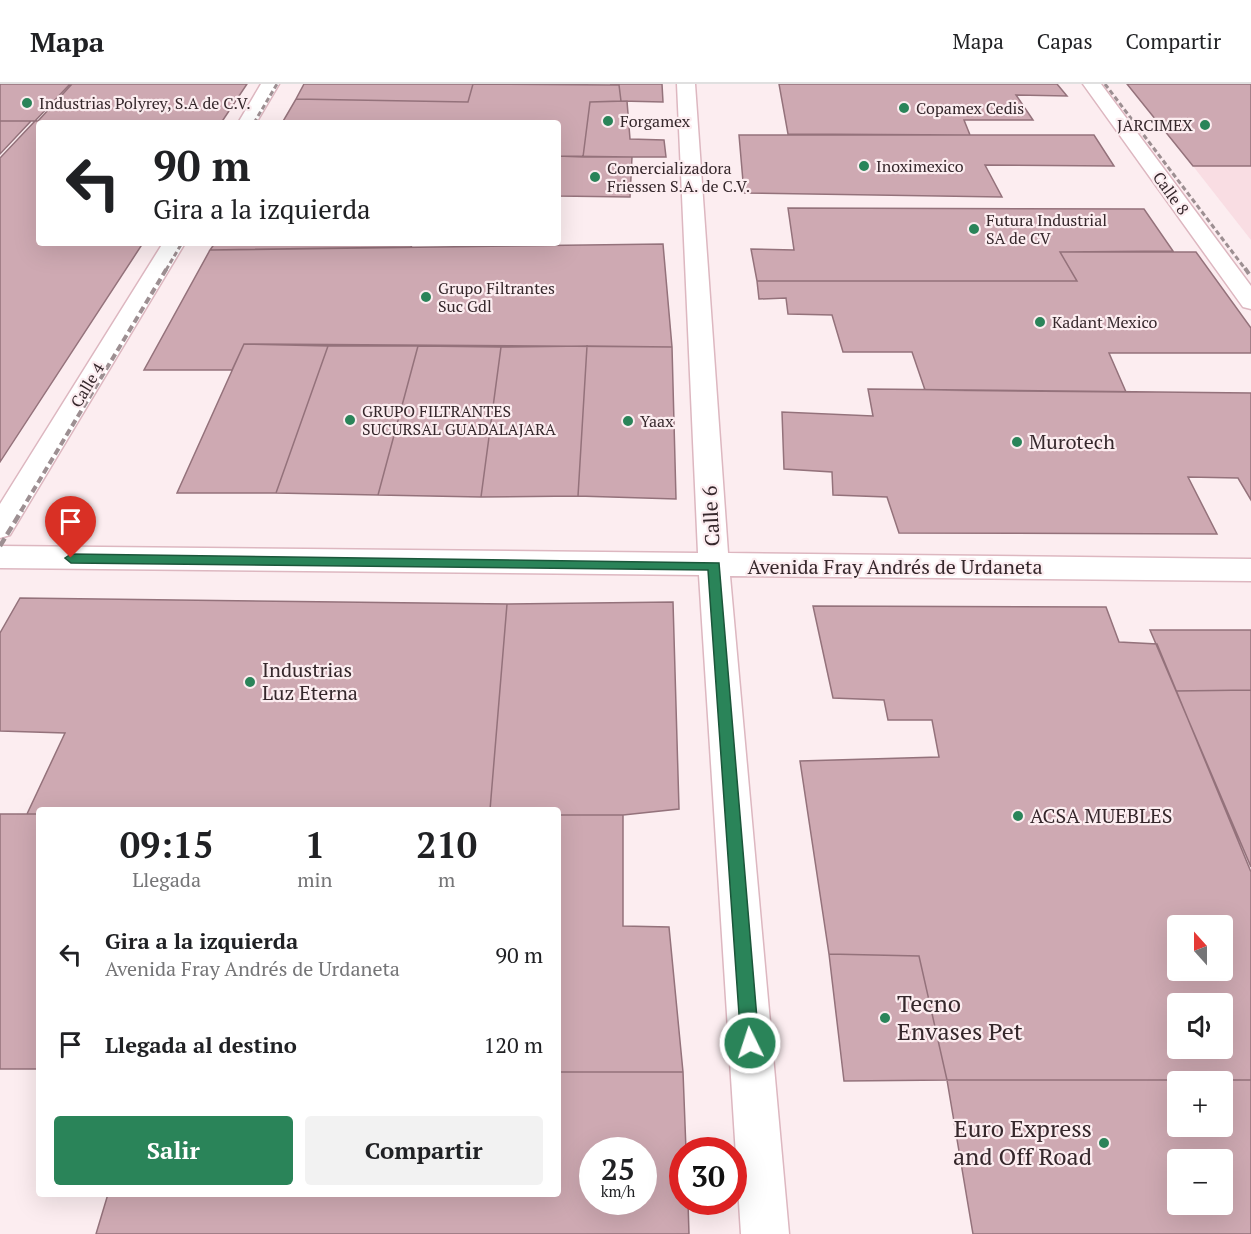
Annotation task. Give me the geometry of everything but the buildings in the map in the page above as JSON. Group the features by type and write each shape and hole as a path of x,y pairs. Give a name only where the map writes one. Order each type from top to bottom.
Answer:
{"street":[{"path":"249,120 270,84"},
{"name":"Calle 6","path":"686,84 714,566 765,1234"},
{"name":"Calle 8","path":"1092,84 1251,303"},
{"name":"Calle 4","path":"0,528 172,246"},
{"name":"Avenida Fray Andrés de Urdaneta","path":"0,557 1251,570"}],"shaded area":[{"path":"1193,166 1251,166 1251,240"}],"railway":[{"path":"256,120 277,84"},
{"path":"1105,84 1246,270"},
{"path":"166,270 180,246"},
{"path":"21,511 167,268"},
{"path":"1245,268 1251,277"},
{"path":"0,546 22,510"}],"place":[{"name":"Industrias Polyrey, S.A de C.V.","path":"27,103"},
{"name":"Copamex Cedis","path":"904,108"},
{"name":"Forgamex","path":"608,121"},
{"name":"JARCIMEX","path":"1205,125"},
{"name":"Inoximexico","path":"864,166"},
{"name":"Comercializadora Friessen S.A. de C.V.","path":"595,177"},
{"name":"Futura Industrial SA de CV","path":"974,229"},
{"name":"Grupo Filtrantes Suc Gdl","path":"426,297"},
{"name":"Kadant Mexico","path":"1040,322"},
{"name":"GRUPO FILTRANTES SUCURSAL GUADALAJARA","path":"350,420"},
{"name":"Yaax","path":"628,421"},
{"name":"Murotech","path":"1017,442"},
{"name":"Industrias Luz Eterna","path":"250,682"},
{"name":"ACSA MUEBLES","path":"1018,816"},
{"name":"Tecno Envases Pet","path":"885,1018"},
{"name":"Euro Express and Off Road","path":"1104,1143"}],"route":[{"path":"71,558 714,566 750,1043"}]}
